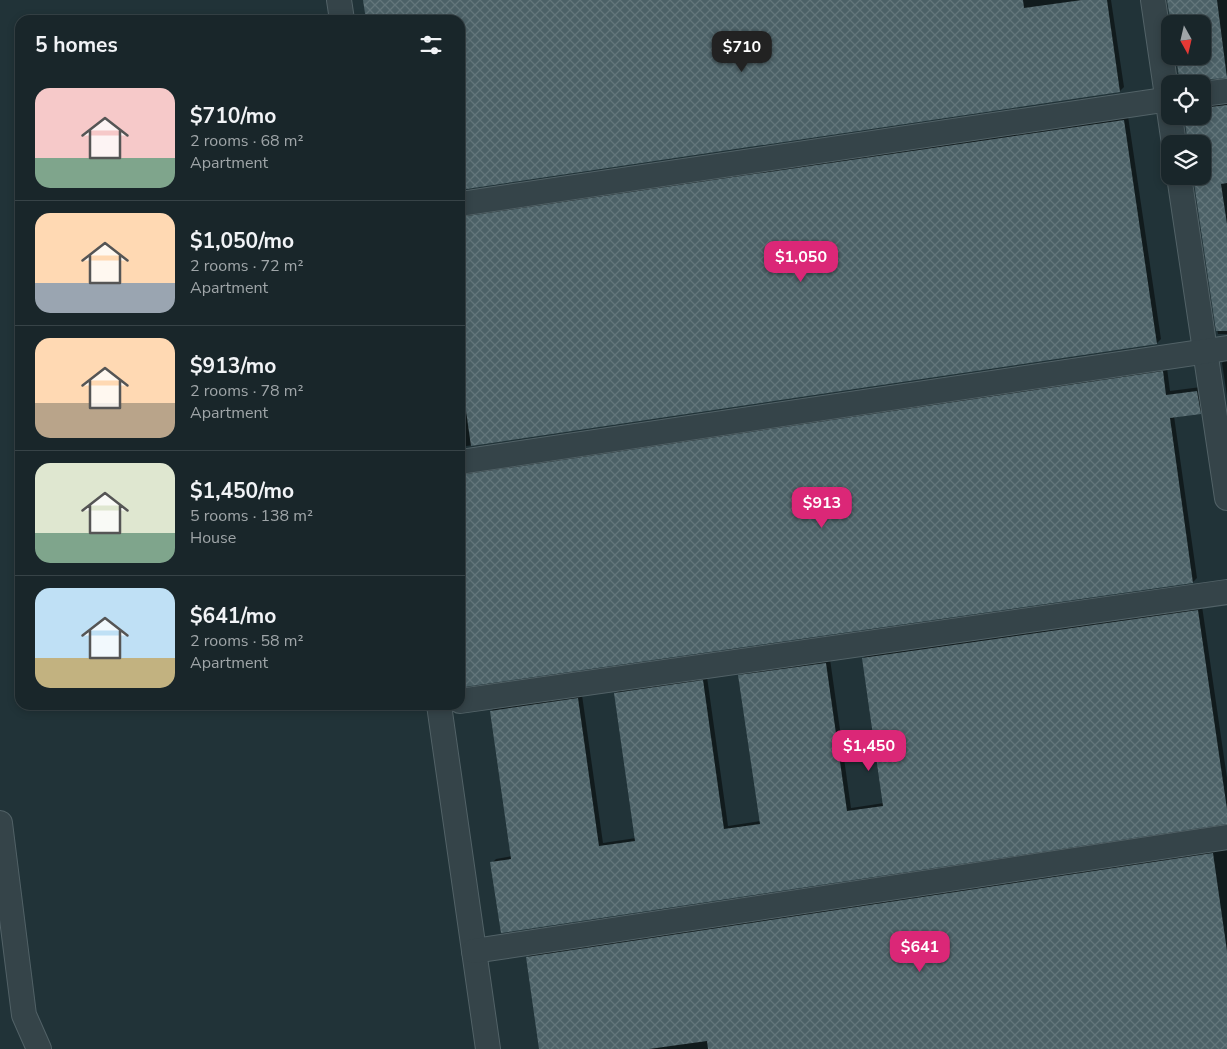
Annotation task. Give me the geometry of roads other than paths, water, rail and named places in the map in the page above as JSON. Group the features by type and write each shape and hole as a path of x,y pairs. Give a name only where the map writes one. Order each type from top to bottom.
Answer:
{"lane":[{"path":"339,0 341,15"},
{"path":"1153,0 1165,75"},
{"path":"1211,93 1227,91"},
{"path":"465,203 1161,100"},
{"path":"1181,185 1216,350 1227,498"},
{"path":"465,461 1216,350"},
{"path":"465,700 1227,592"},
{"path":"440,710 488,1049"},
{"path":"0,823 24,1015 39,1049"},
{"path":"474,950 1227,837"}]}
